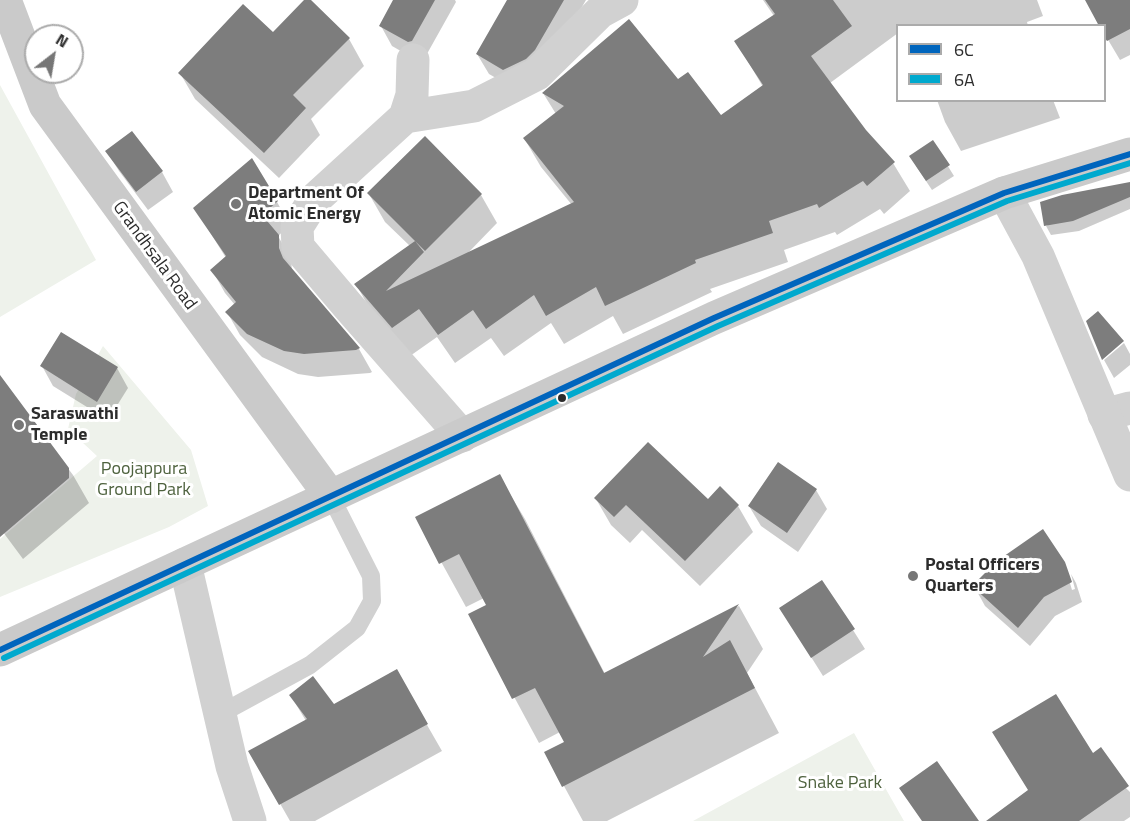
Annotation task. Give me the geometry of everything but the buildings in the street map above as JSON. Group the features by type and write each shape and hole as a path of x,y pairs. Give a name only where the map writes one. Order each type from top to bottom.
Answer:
{"main road":[{"name":"Grandhsala Road","path":"4,0 45,105 331,497"},
{"path":"0,650 714,318 1004,193 1130,154"}],"street":[{"path":"405,117 474,106 537,75 600,12 622,0"},
{"path":"413,60 412,95 405,117 314,200 297,227 298,247 462,436"},
{"path":"1004,193 1117,411 1130,475"},
{"path":"185,564 232,766 250,821"}],"lane":[{"path":"220,714 310,665 357,628 372,601 371,576 331,497"}],"green space":[{"path":"0,85 96,260 0,317"},
{"name":"Poojappura Ground Park","path":"103,346 191,450 208,506 169,527 0,597 0,539 97,456 68,429 76,394"},
{"name":"Snake Park","path":"854,733 904,821 693,821"}],"transit line":[{"name":"6C","path":"0,650 714,318 1004,193 1130,154"},
{"name":"6A","path":"4,658 718,326 1007,201 1130,163"}],"place":[{"name":"Department Of Atomic Energy","path":"236,204"},
{"name":"Saraswathi Temple","path":"19,425"},
{"name":"Postal Officers Quarters","path":"913,576"}]}
